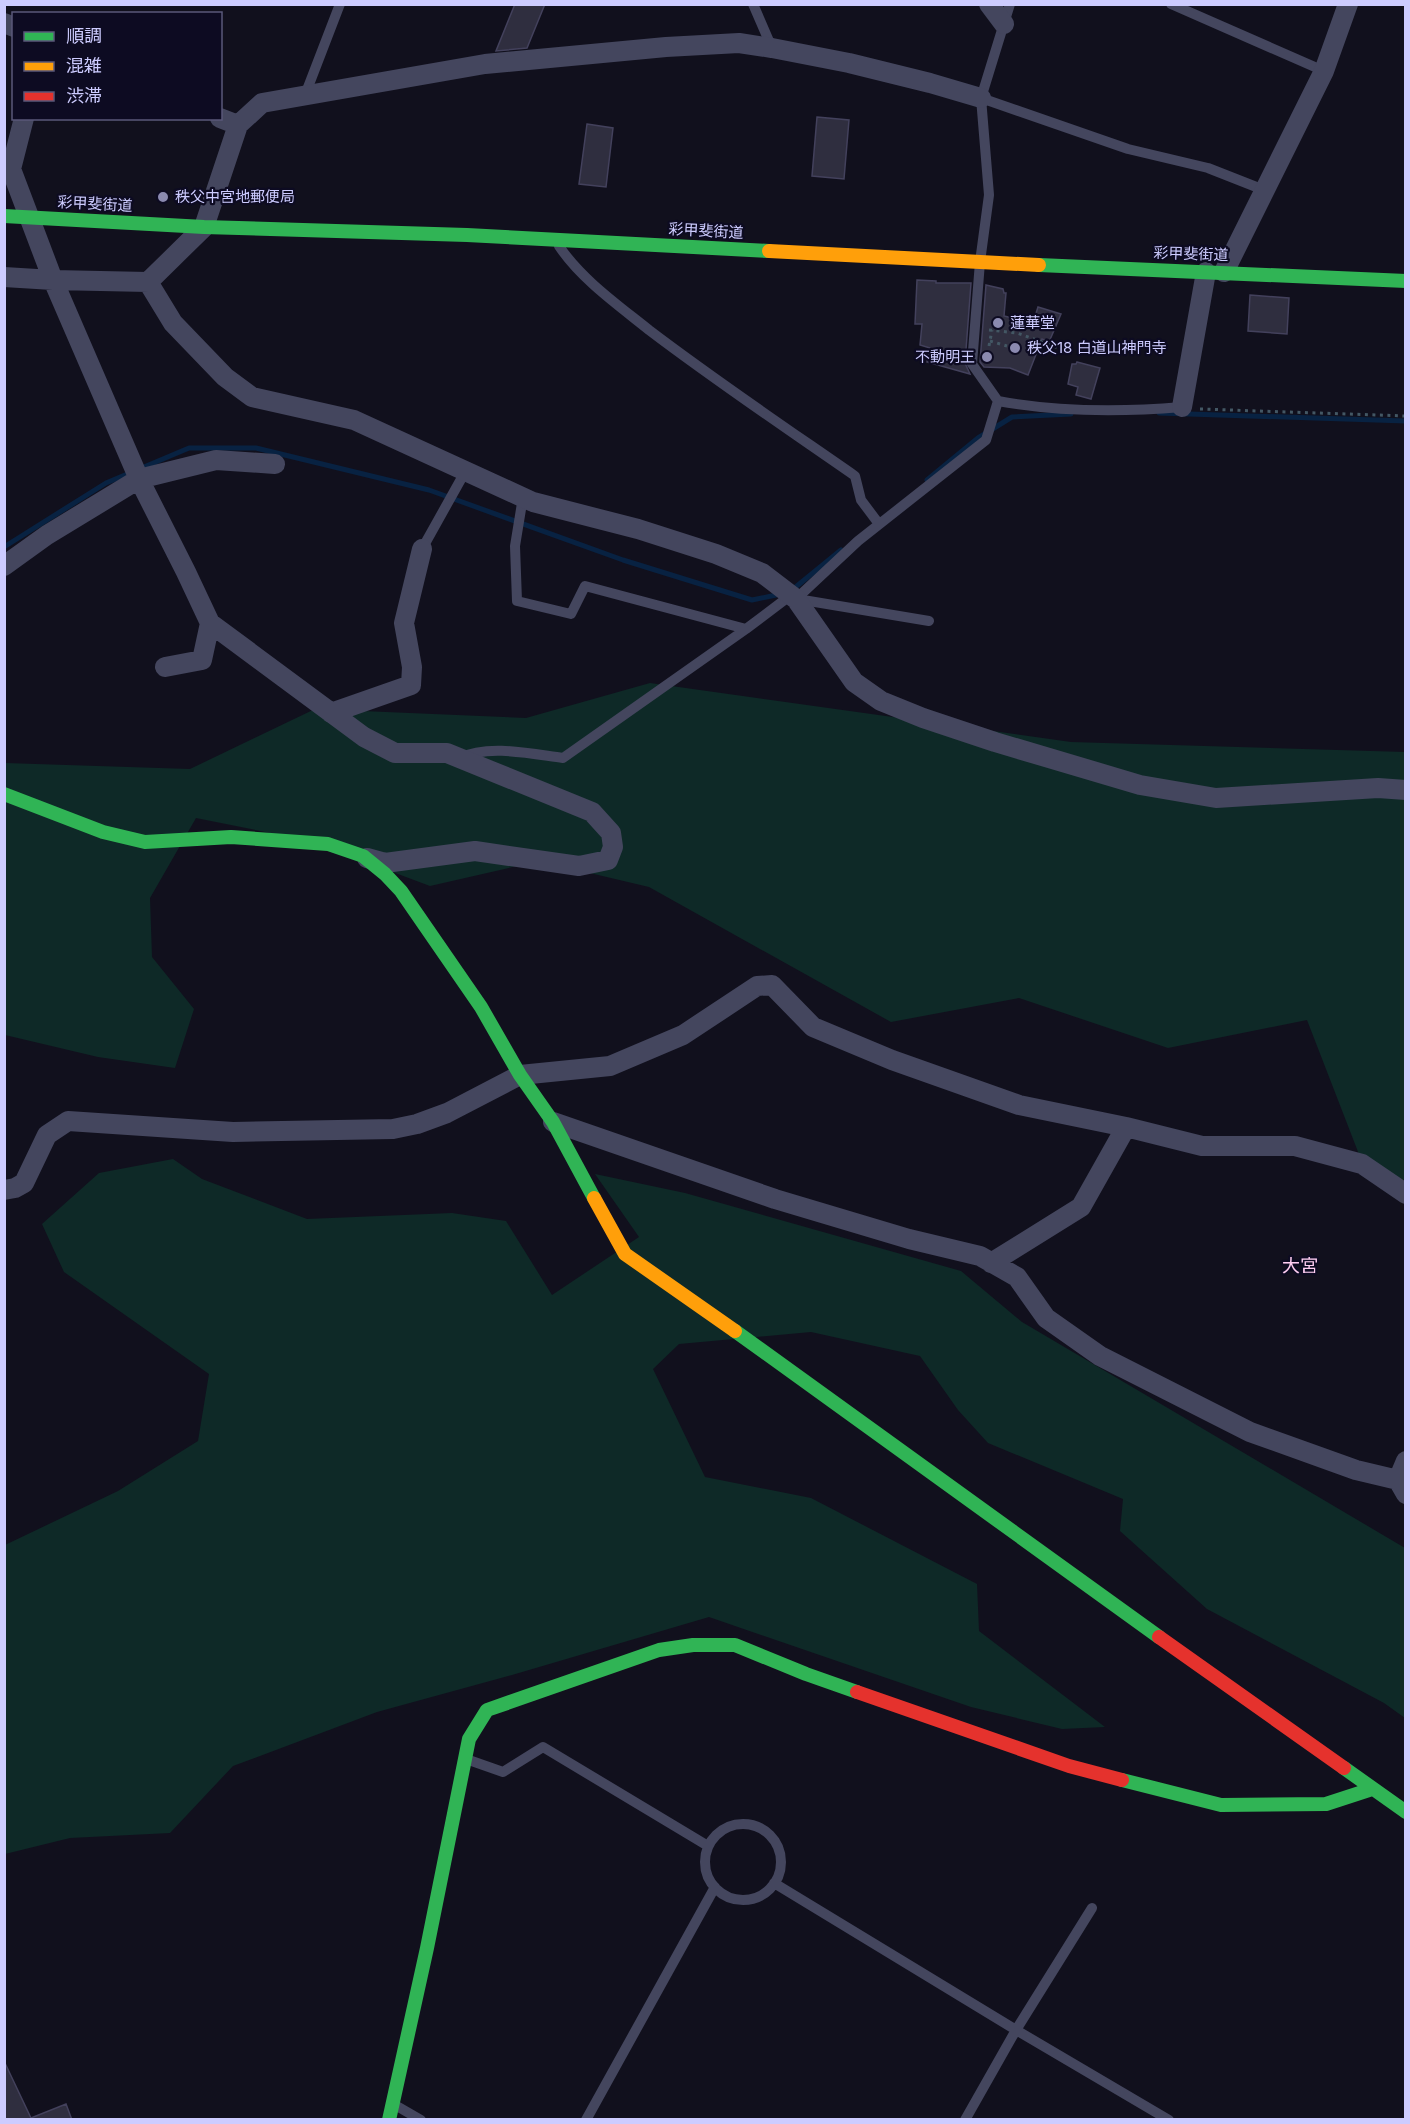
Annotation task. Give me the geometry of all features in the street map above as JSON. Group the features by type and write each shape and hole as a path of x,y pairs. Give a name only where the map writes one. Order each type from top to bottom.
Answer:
{"main road":[{"name":"彩甲斐街道","path":"4,216 1406,281"},
{"path":"4,794 103,832 145,842 231,837 328,844 363,856 401,891 481,1007 520,1075 554,1122 625,1254 831,1398 1017,1536 1406,1812"},
{"path":"389,2120 469,1738 487,1710 659,1650 693,1645 735,1645 816,1678 1069,1766 1221,1805 1326,1804 1372,1789"}],"street":[{"path":"989,4 1004,24"},
{"path":"1182,407 1215,272 1264,190 1324,71 1348,4"},
{"path":"4,277 148,282 204,227 229,121 262,103 305,95 496,63 677,46 739,43 930,82 981,98"},
{"path":"24,120 11,170 53,280 139,479 210,623 364,737 395,753 447,753 592,812 611,833 613,847 608,860 579,866 475,851 385,863 363,856"},
{"path":"148,282 173,323 225,377 252,397 354,420 533,502 638,529 716,554 762,573 794,597 854,682 881,701 923,718 1140,785 1216,798 1378,788 1406,790"},
{"path":"4,566 47,534 139,479 216,460 275,464"},
{"path":"331,713 411,685 412,667 404,623 422,549"},
{"path":"165,667 202,660 210,623"},
{"path":"4,1190 24,1184 47,1135 68,1121 233,1132 393,1129 417,1124 447,1113 520,1075 610,1066 683,1035 757,986 772,986 813,1027 892,1060 1019,1105 1126,1127 1202,1146 1295,1146 1362,1164 1406,1194"},
{"path":"554,1122 775,1199 909,1239 980,1256 1017,1277 1046,1318 1100,1356 1250,1432 1402,1487 1406,1461"},
{"path":"991,1263 1081,1207 1126,1127"}],"lane":[{"path":"305,95 340,4"},
{"path":"753,4 772,48"},
{"path":"1010,4 981,98 989,195 980,262 972,364 998,401 1030,406 1110,409 1182,407"},
{"path":"1171,4 1324,71"},
{"path":"981,98 1128,149 1208,168 1264,190"},
{"path":"555,240 569,260 614,302 699,368 855,476 861,500 879,525"},
{"path":"460,758 472,752 521,752 563,758 794,597 879,525 986,440 998,401"},
{"path":"422,549 465,472"},
{"path":"523,497 514,546 517,601 571,614 585,586 746,629"},
{"path":"794,597 929,621"},
{"path":"466,1759 502,1772 543,1747 708,1846"},
{"path":"737,1824 749,1824 761,1828 771,1836 778,1847 780,1866 774,1883 758,1896 743,1899 727,1896 715,1887 706,1869 708,1846 725,1828 737,1824"},
{"path":"774,1883 1169,2120"},
{"path":"585,2120 715,1887"},
{"path":"965,2120 1016,2030 1092,1908"},
{"path":"392,2103 421,2120"}],"path":[{"path":"975,327 1017,333 1064,350"},
{"path":"988,350 992,330"},
{"path":"990,340 1007,346"},
{"path":"1182,407 1406,416"}],"green space":[{"path":"650,683 1071,742 1405,752 1405,1180 1367,1175 1307,1020 1168,1048 1019,998 891,1022 649,887 539,861 430,886 310,841 196,818 150,898 152,957 194,1009 175,1068 98,1057 5,1035 5,763 190,769 315,709 526,718"},
{"path":"173,1159 202,1179 307,1219 452,1213 506,1221 552,1295 639,1237 595,1174 685,1193 961,1271 1022,1322 1405,1548 1405,1718 1384,1703 1207,1609 1120,1531 1123,1499 988,1443 958,1410 920,1356 811,1332 679,1344 653,1369 705,1477 811,1498 977,1584 979,1631 1105,1727 1062,1729 971,1707 709,1617 377,1712 233,1766 170,1833 70,1838 5,1854 5,1545 118,1491 198,1441 209,1374 64,1272 42,1224 99,1173"}],"building":[{"path":"515,4 545,4 527,48 496,51"},
{"path":"817,117 849,120 844,179 812,176"},
{"path":"587,124 613,128 606,187 579,184"},
{"path":"917,280 936,281 936,283 971,283 965,363 970,374 927,362 930,348 920,345 922,324 915,324"},
{"path":"986,285 1003,289 1006,293 1004,316 1033,323 1038,307 1061,314 1049,342 1042,339 1028,375 1010,368 984,367 980,362"},
{"path":"1250,295 1289,298 1287,334 1248,331"},
{"path":"1077,362 1100,368 1091,399 1076,395 1078,387 1068,384 1072,364"},
{"path":"4,2061 31,2118 66,2104 72,2120 4,2120"}],"waterway":[{"path":"1159,413 1406,421"},
{"path":"927,480 978,438 1012,417 1071,414"},
{"path":"4,547 106,483 189,448 256,448 429,490 623,560 752,600 781,594"},
{"path":"792,590 841,550"}],"traffic: fast":[{"path":"4,216 204,227 467,235 769,251"},
{"path":"1039,265 1406,281"},
{"path":"4,794 103,832 145,842 231,837 328,844 363,856 401,891 481,1007 520,1075 553,1122 594,1198"},
{"path":"735,1331 1159,1637"},
{"path":"389,2120 427,1948 469,1739 487,1710 659,1650 693,1645 735,1645 857,1692"},
{"path":"1344,1768 1406,1812"},
{"path":"1122,1780 1221,1805 1326,1804 1372,1789"}],"traffic: slow":[{"path":"769,251 1039,265"},
{"path":"594,1198 625,1254 735,1331"}],"traffic: jam":[{"path":"1159,1637 1344,1768"},
{"path":"857,1692 1069,1766 1122,1780"}],"place":[{"name":"秩父中宮地郵便局","path":"163,197"},
{"name":"蓮華堂","path":"998,323"},
{"name":"秩父18 白道山神門寺","path":"1015,348"},
{"name":"不動明王","path":"987,357"}],"district":[{"name":"大宮","path":"1300,1266"}]}
